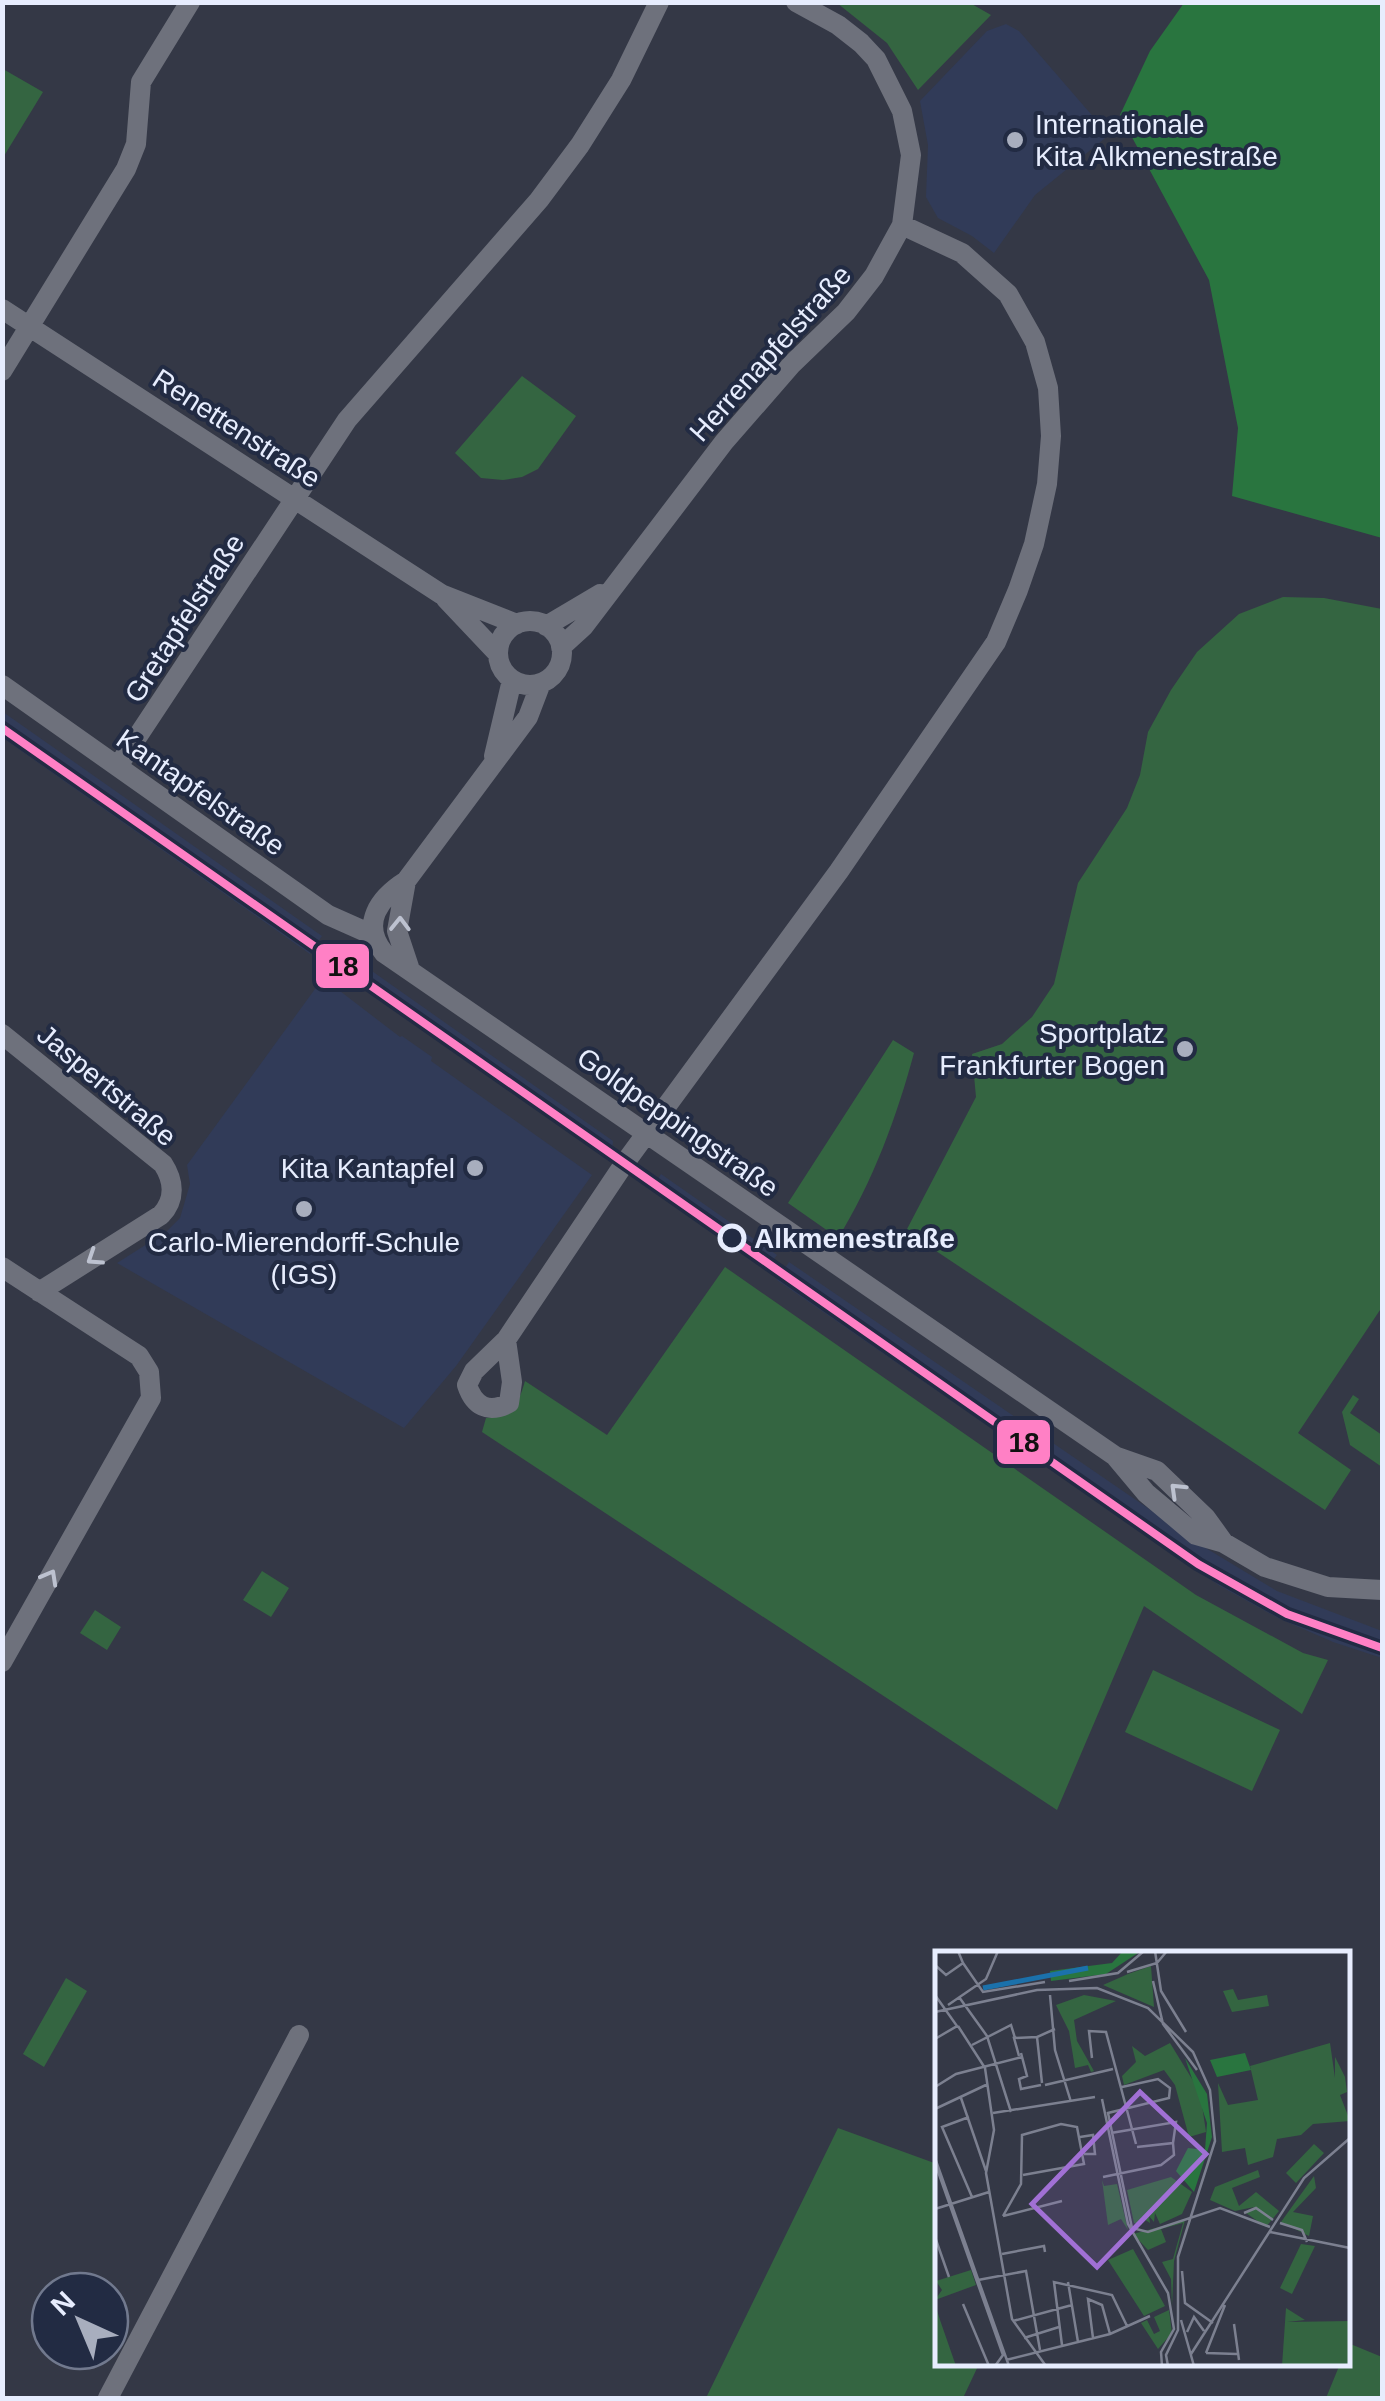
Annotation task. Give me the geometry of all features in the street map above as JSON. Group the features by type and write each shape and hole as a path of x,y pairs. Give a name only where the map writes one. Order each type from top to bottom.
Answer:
{"street":[{"path":"2,371 126,169 136,144 141,82 190,2"},
{"path":"296,499 348,420 539,200 580,146 660,2"},
{"name":"Herrenapfelstraße","path":"561,647 584,626 724,442 792,364 846,312 874,276 902,225 911,155 902,111 876,59 861,43 796,2"},
{"path":"506,1340 646,1134 762,981 975,674 996,642 1034,544 1051,436 1048,388 1035,342 1008,294 962,253 902,225"},
{"name":"Renettenstraße","path":"2,309 441,594 517,624"},
{"name":"Gretapfelstraße","path":"118,766 296,499"},
{"name":"Herrenapfelstraße","path":"546,626 614,585"},
{"name":"Renettenstraße","path":"441,594 498,654"},
{"path":"373,935 377,906 406,881 528,717 542,683 560,664 561,647 556,634 546,626 517,624 500,642 501,669 526,686 542,683"},
{"path":"491,766 512,680"},
{"name":"Kantapfelstraße","path":"2,685 328,915 373,935"},
{"path":"406,881 396,930 408,967"},
{"name":"Goldpeppingstraße","path":"373,935 384,953 1115,1456 1146,1494 1196,1535 1224,1543 1265,1568 1328,1587 1382,1590"},
{"name":"Jaspertstraße","path":"2,1034 162,1164 172,1185 171,1198 161,1214 39,1292"},
{"path":"2,1267 139,1356 149,1372 151,1398 2,1662"},
{"path":"108,2398 300,2036"}],"shaded area":[{"name":"Internationale Kita Alkmenestraße","path":"1006,24 1019,31 1109,135 1035,195 994,253 938,218 926,197 928,145 920,101 987,31"},
{"path":"3,712 322,936 310,954 3,738"},
{"path":"335,945 613,1141 611,1162 323,961"},
{"name":"Carlo-Mierendorff-Schule (IGS)","path":"323,978 432,1057 431,1061 592,1175 456,1366 404,1428 117,1263 166,1232 180,1218 190,1184 187,1165"},
{"path":"661,1174 777,1255 766,1270 651,1190"},
{"path":"789,1262 1209,1550 1277,1591 1382,1631 1382,1658 1278,1618 1220,1586 777,1280"}],"green space":[{"path":"837,3 970,3 991,15 918,90 887,43"},
{"path":"1184,3 1382,3 1382,538 1232,496 1238,428 1209,280 1120,115 1150,51"},
{"path":"3,69 43,92 4,156 2,154"},
{"path":"522,376 576,416 538,469 503,480 481,478 455,453"},
{"name":"Sportplatz Frankfurter Bogen","path":"1283,597 1324,598 1382,609 1382,1307 1298,1433 1351,1470 1325,1510 906,1231 976,1097 972,1054 1002,1044 1032,1017 1054,984 1078,883 1127,808 1140,775 1148,732 1171,690 1197,652 1239,614"},
{"path":"893,1040 914,1053 883,1148 838,1238 788,1203"},
{"path":"725,1267 1196,1595 1303,1653 1328,1660 1302,1714 1144,1606 1057,1810 482,1432 486,1418 513,1408 525,1381 607,1435"},
{"path":"1353,1395 1359,1399 1350,1413 1382,1435 1382,1467 1350,1445 1342,1412"},
{"path":"262,1571 289,1588 271,1617 243,1600"},
{"path":"95,1610 121,1627 107,1650 80,1633"},
{"path":"1153,1670 1280,1730 1252,1791 1125,1732"},
{"path":"66,1978 87,1991 44,2067 23,2054"},
{"path":"838,2128 935,2163 935,2366 978,2366 963,2398 706,2398"},
{"path":"1350,2344 1382,2357 1382,2398 1326,2398 1339,2366 1350,2366"}],"transit line":[{"name":"18","path":"2,728 1198,1564 1287,1614 1382,1648"}],"place":[{"name":"Internationale Kita Alkmenestraße","path":"1015,140"},
{"name":"Sportplatz Frankfurter Bogen","path":"1185,1049"},
{"name":"Kita Kantapfel","path":"475,1168"},
{"name":"Carlo-Mierendorff-Schule (IGS)","path":"304,1209"},
{"name":"Alkmenestraße","path":"732,1238"}]}
